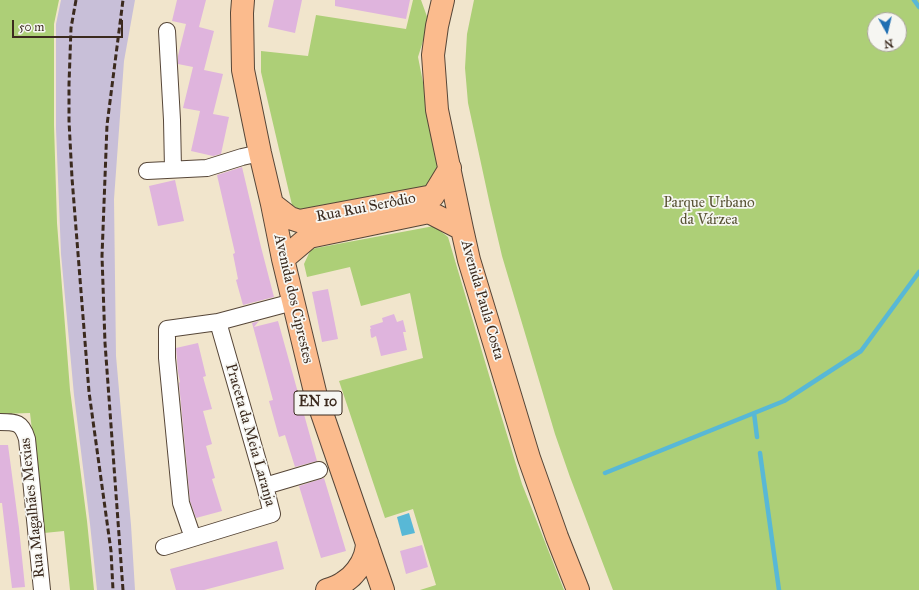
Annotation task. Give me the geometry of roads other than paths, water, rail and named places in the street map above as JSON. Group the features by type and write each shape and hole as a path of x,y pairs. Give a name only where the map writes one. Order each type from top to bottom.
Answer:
{"main road":[{"name":"Avenida dos Ciprestes","path":"243,0 243,70 283,260 316,396 383,590"},
{"name":"Avenida Paula Costa","path":"442,0 433,55 437,110 462,229 529,458 557,537 578,590"},
{"name":"Rua Rui Serôdio","path":"272,204 290,218 298,221 433,196 450,168"},
{"name":"Rua Rui Serôdio","path":"283,260 310,238 429,212 462,229"},
{"path":"335,587 350,578 361,563 365,555 367,543"}],"street":[{"path":"167,31 172,120 172,170"},
{"path":"147,171 207,168 260,153"},
{"path":"193,538 181,503 167,358 167,330 218,322 293,302"},
{"name":"Praceta da Meia Laranja","path":"164,547 272,514 218,322"},
{"name":"Rua Magalhães Mexias","path":"0,422 18,423 23,428 27,439 42,590"},
{"path":"265,486 320,470"}],"water":[{"path":"409,513 415,533 402,536 397,517"}],"waterway":[{"path":"914,0 919,7"},
{"path":"605,473 784,401 861,351 919,272"},
{"path":"754,413 757,437"},
{"path":"760,453 779,590"}],"railway":[{"path":"76,0 71,28 69,84 72,178 89,392 111,551 113,590"},
{"path":"123,0 107,125 102,256 105,343 123,590"}],"park label":[{"name":"Parque Urbano da Várzea","path":"709,212"}]}
